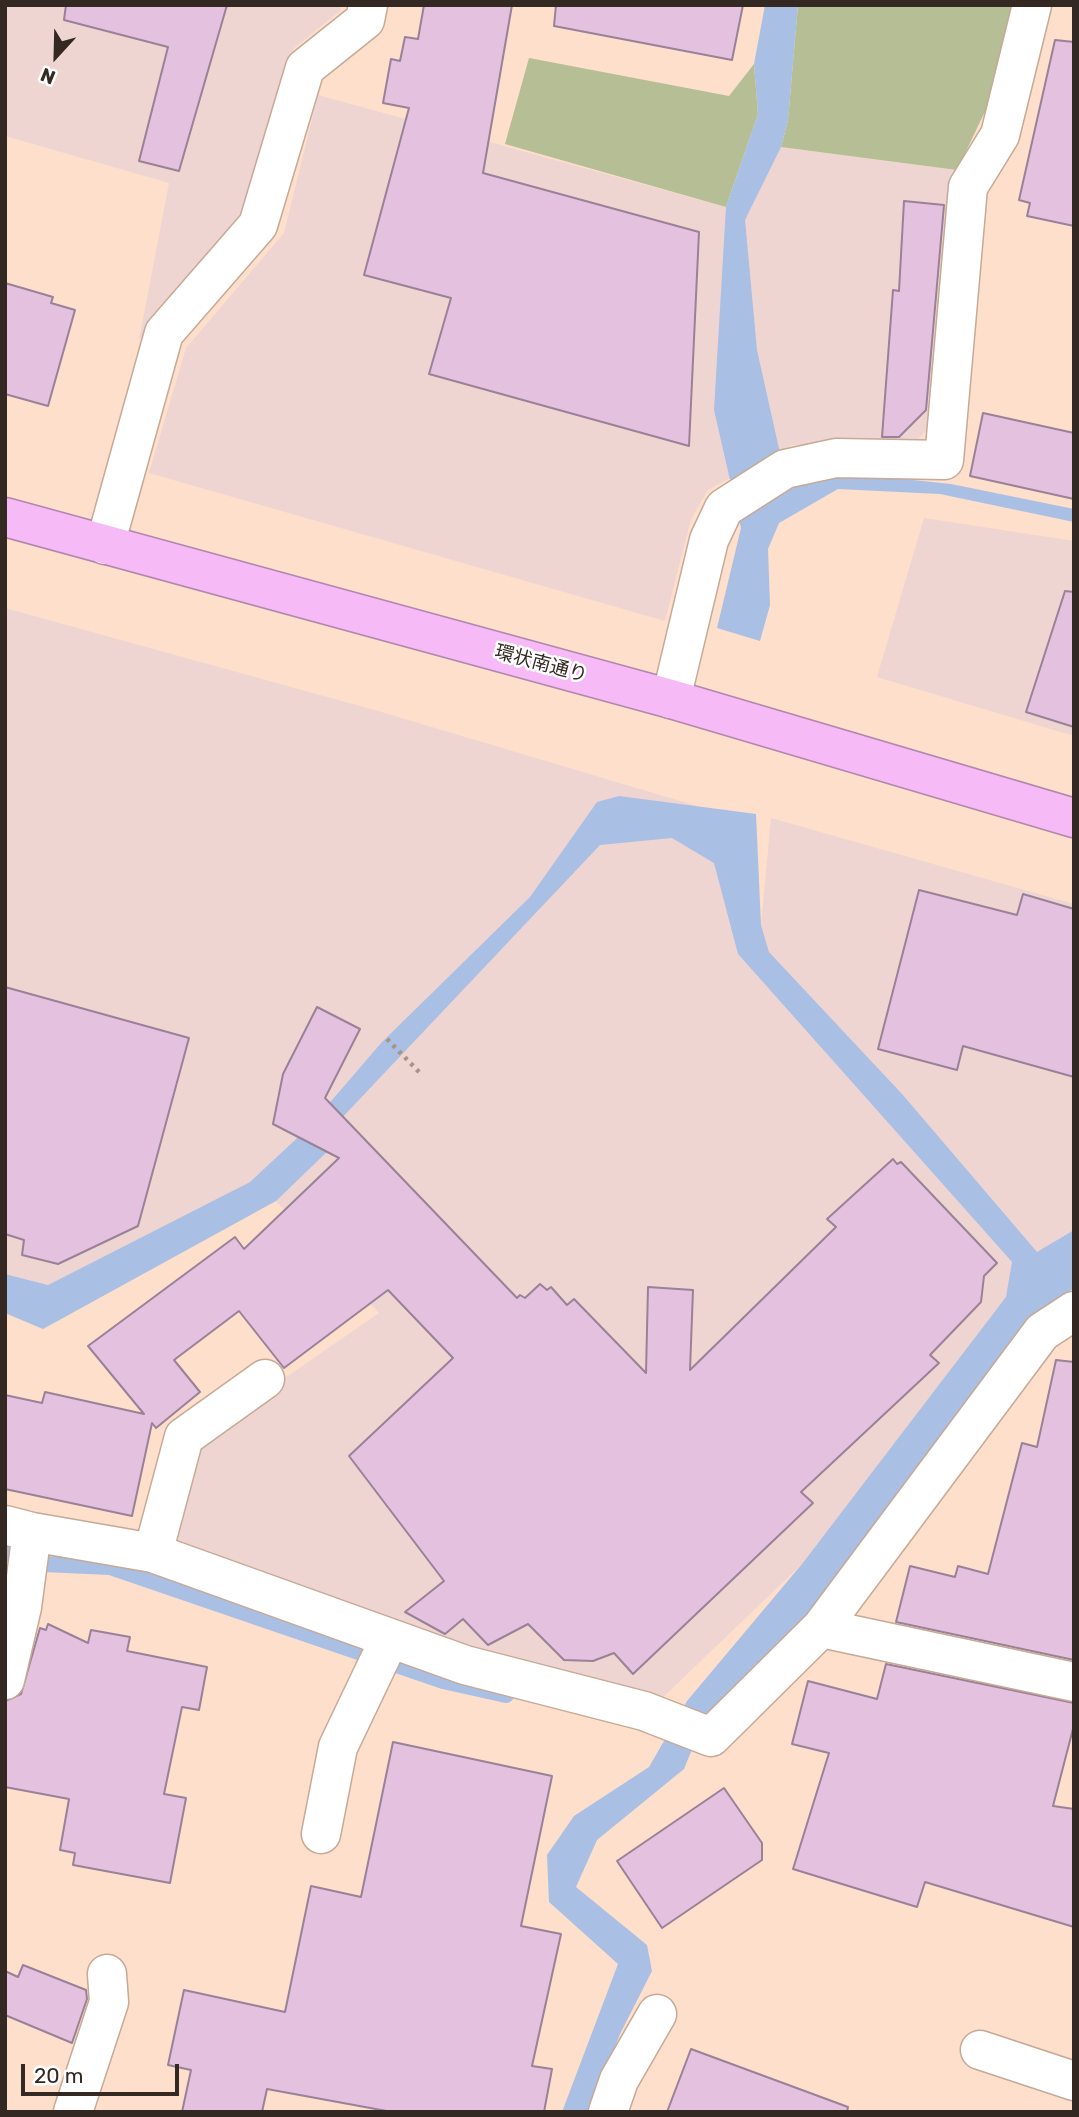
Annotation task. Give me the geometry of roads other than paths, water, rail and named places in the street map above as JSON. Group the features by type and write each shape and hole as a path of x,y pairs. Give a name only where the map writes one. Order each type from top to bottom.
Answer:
{"highway":[{"name":"環状南通り","path":"5,517 671,699 1074,818"}],"street":[{"path":"105,545 164,333 258,225 304,68 365,20 368,5"},
{"path":"671,699 709,540 724,508 785,469 836,458 944,460 968,187 1000,135 1032,5"},
{"path":"5,1680 22,1607 26,1572 19,1529 153,1553 383,1652 465,1665 644,1711 711,1737 821,1628 1042,1332 1074,1311"},
{"path":"153,1553 184,1437 265,1379"},
{"path":"821,1628 1074,1682"},
{"path":"321,1834 338,1747 383,1652"},
{"path":"73,2112 109,2002 107,1974"},
{"path":"608,2112 619,2080 657,2014"},
{"path":"980,2050 1074,2081"}],"water":[{"path":"765,5 798,5 788,120 781,147 745,220 757,350 788,489 836,472 951,484 1074,509 1074,522 940,494 838,489 779,523 768,549 770,605 760,641 717,628 741,528 714,410 726,207 758,114 754,64"},
{"path":"619,796 756,814 761,925 769,952 903,1095 1037,1252 1074,1230 1074,1288 1034,1316 812,1619 704,1720 684,1769 597,1840 576,1887 647,1945 652,1971 620,2034 590,2112 562,2112 618,1964 549,1902 547,1855 574,1816 649,1767 687,1701 802,1564 1006,1297 1012,1262 738,954 714,863 672,838 600,845 338,1122 333,1146 276,1201 43,1329 5,1313 5,1274 48,1285 250,1182 308,1128 382,1042 530,897 597,802"}],"waterway":[{"path":"5,1552 44,1564 110,1567 443,1681 506,1695"}]}
